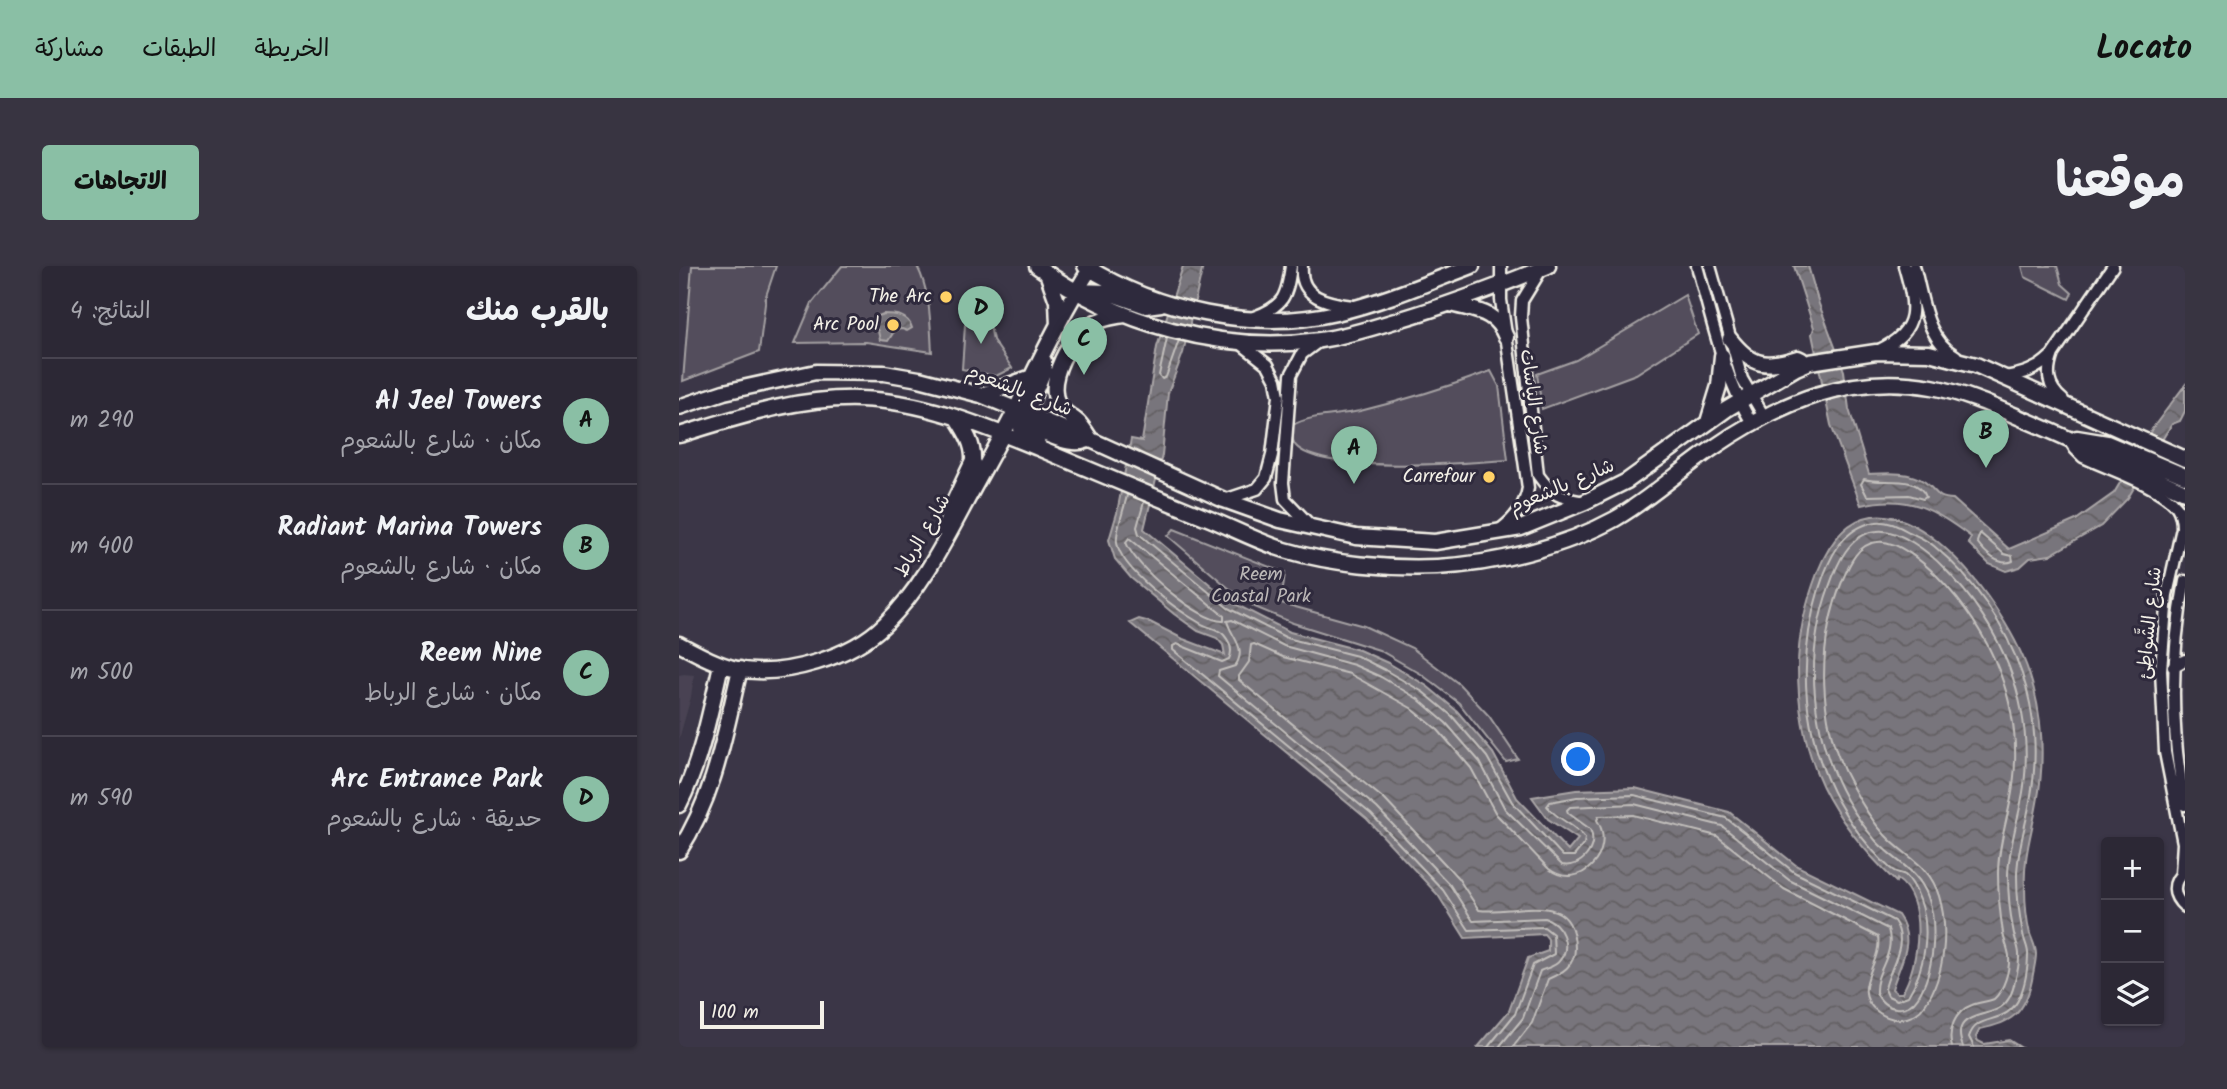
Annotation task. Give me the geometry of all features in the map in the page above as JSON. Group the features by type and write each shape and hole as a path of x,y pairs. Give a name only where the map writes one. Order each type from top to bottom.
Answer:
{"main road":[{"path":"1094,268 1134,291 1203,313 1251,318 1303,318 1335,313 1400,294 1470,266"},
{"path":"1042,270 1108,307 1179,332 1239,342 1268,343 1321,340 1352,334 1451,304 1545,267"},
{"path":"1094,268 1096,290 1108,307"},
{"name":"شارع الرباط","path":"679,643 721,665 740,669 793,667 818,662 856,645 884,625 909,598 945,542 1003,433 1020,411 1029,378 1094,268"},
{"path":"1042,270 1057,301 1058,326"},
{"path":"1078,291 1096,290 1146,306 1165,303"},
{"path":"1451,304 1486,313 1501,327 1506,337"},
{"path":"1003,433 1025,429 1069,443 1091,440 1080,424 1058,404 1053,378 1079,333 1103,319 1125,314"},
{"path":"1730,340 1741,354 1757,363 1773,366 1798,358 1810,362"},
{"path":"1042,450 1025,429 1020,411 1044,370 1044,351"},
{"name":"شارع بالشعوم","path":"679,407 734,389 816,372 884,373 957,387 981,395 1091,440 1224,500 1280,520 1356,537 1436,542 1539,522 1627,481 1708,422 1783,374 1810,362 1876,352 1929,354 1976,365 2184,458"},
{"path":"1708,422 1719,386 1722,356"},
{"path":"981,395 1029,378"},
{"path":"679,435 793,403 858,399 886,401 956,417 1003,433 1284,550 1338,561 1438,567 1502,558 1570,540 1612,521 1640,504 1714,447 1793,403 1818,393 1879,383 1929,386 1976,398 2109,456 2159,486 2185,492"},
{"path":"945,542 949,512 973,461 968,436 956,417"},
{"path":"2109,456 2179,474"},
{"path":"679,805 695,767 707,727 721,665"},
{"path":"679,851 711,789 740,669"}],"street":[{"path":"1251,318 1275,308 1282,302 1288,289 1291,266"},
{"path":"1302,266 1303,281 1318,299 1357,307"},
{"name":"شارع الياسات","path":"1498,532 1517,515 1526,499 1528,488 1506,337 1500,285 1501,266"},
{"path":"1697,266 1722,356 1759,421"},
{"path":"1710,266 1745,398"},
{"path":"1876,352 1902,335 1914,312 1904,266"},
{"path":"1915,266 1932,331 1941,346 1953,355 1976,365"},
{"path":"2005,377 2027,373 2042,365 2053,354 2113,266"},
{"name":"شارع الياسات","path":"1545,267 1522,301 1521,317 1538,475 1549,490 1562,498 1585,502"},
{"path":"1314,529 1291,508 1285,499 1283,483 1291,379 1302,354 1321,340"},
{"path":"1224,500 1257,489 1268,473 1279,396 1276,380 1268,365 1239,342"},
{"path":"2053,354 2048,378 2052,389 2071,408"},
{"path":"1276,380 1281,377 1291,379"},
{"name":"شارع الشَّواطِئ","path":"2159,486 2177,507 2182,523 2167,595 2161,670 2165,752 2183,843 2183,872 2175,885 2175,892 2177,899 2185,907"},
{"name":"شارع الشَّواطِئ","path":"2185,581 2173,667 2174,734 2185,805"},
{"name":"شارع الشَّواطِئ","path":"2175,640 2185,654"},
{"name":"شارع الشَّواطِئ","path":"2173,667 2185,660"},
{"path":"2174,734 2185,743"},
{"path":"2176,756 2185,748"}],"shaded area":[{"path":"679,675 694,675 679,739"}],"green space":[{"path":"692,266 776,266 766,296 759,352 683,381"},
{"path":"842,266 917,266 927,298 932,352 866,342 795,343 812,303"},
{"path":"2022,266 2057,266 2062,284 2072,293 2069,299 2025,277"},
{"path":"1685,295 1698,334 1636,374 1542,409 1537,374 1576,360"},
{"path":"989,321 993,340 1012,368 996,376 962,369 965,325"},
{"path":"1491,371 1499,386 1508,460 1364,464 1311,455 1293,442 1291,426 1299,422 1360,411 1443,388"},
{"name":"Reem Coastal Park","path":"1174,529 1285,573 1281,603 1364,626 1412,648 1459,684 1489,716 1518,759 1506,762 1459,703 1421,674 1379,650 1293,623 1255,607 1168,536"}],"water":[{"path":"1183,266 1203,266 1183,353 1168,393 1162,455 1144,529 1231,602 1290,632 1359,650 1427,686 1457,711 1493,753 1517,798 1568,851 1578,839 1548,819 1532,797 1576,790 1635,788 1729,812 1797,866 1898,915 1906,934 1906,944 1892,989 1897,993 1902,993 1908,981 1916,950 1917,917 1913,901 1907,889 1873,859 1853,835 1823,786 1804,732 1798,668 1799,643 1818,571 1843,531 1872,516 1904,521 1936,540 1967,570 1994,605 2015,641 2034,689 2040,721 2041,771 2025,876 2028,922 2036,951 2032,980 2025,1001 2015,1015 2009,1020 1980,1029 1976,1037 1984,1044 2009,1040 2020,1047 1478,1047 1509,1011 1528,958 1548,951 1548,939 1544,934 1465,938 1438,895 1367,819 1130,623 1139,619 1150,622 1183,639 1225,655 1223,645 1217,638 1198,631 1131,578 1115,559 1109,540 1131,439 1142,441 1157,347"},
{"path":"1794,266 1808,266 1844,371 1849,409 1869,474 1898,474 1919,478 1940,496 1953,499 2009,549 2076,520 2114,493 2152,429 2185,385 2185,411 2180,421 2172,424 2128,498 2101,526 2050,555 2030,558 2020,567 2006,571 1989,564 1968,543 1971,537 1920,506 1893,501 1861,505 1831,425 1812,334 1814,328"},
{"name":"Arc Pool","path":"883,314 904,318 912,328 907,331 895,330 888,341 880,340 873,322"}],"place":[{"name":"The Arc","path":"946,297"},
{"name":"Arc Pool","path":"893,325"},
{"name":"Arc Entrance Park","path":"981,344"},
{"name":"Reem Nine","path":"1084,375"},
{"name":"Radiant Marina Towers","path":"1986,468"},
{"name":"Carrefour","path":"1489,477"},
{"name":"Al Jeel Towers","path":"1354,484"}]}
